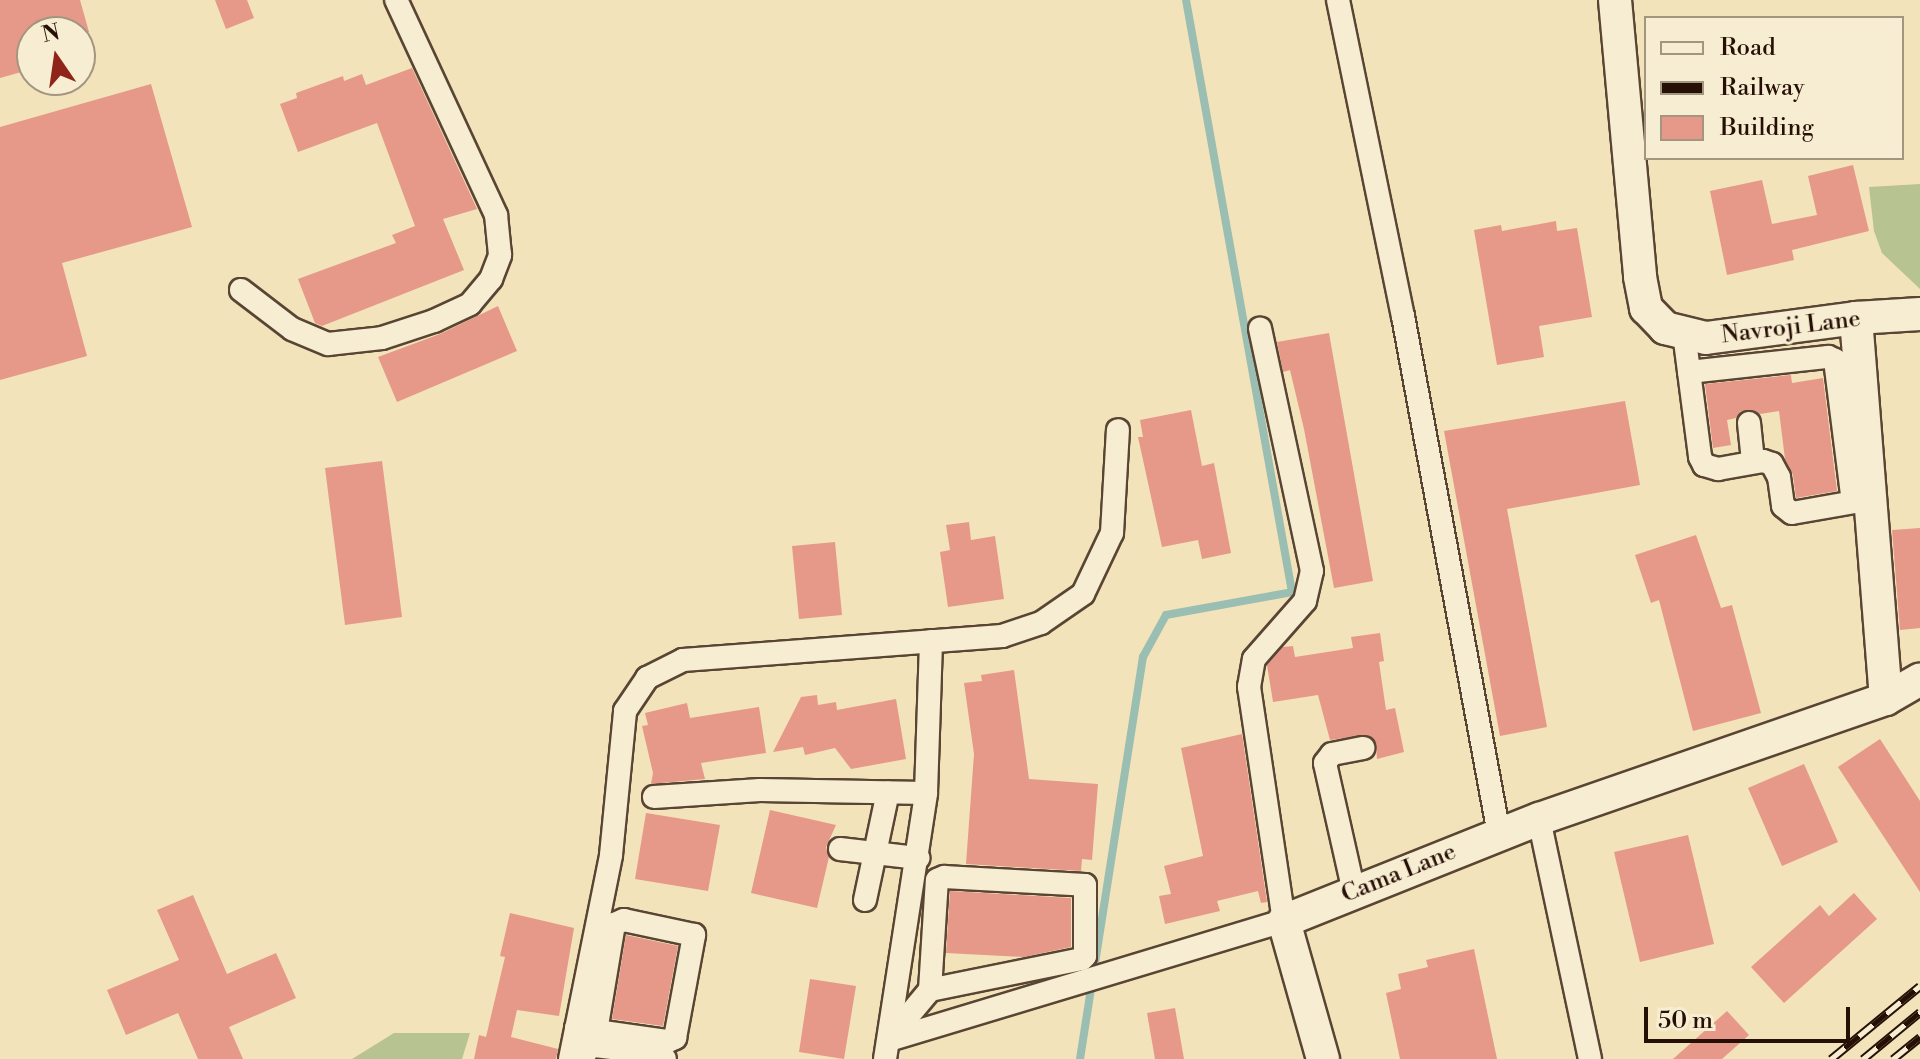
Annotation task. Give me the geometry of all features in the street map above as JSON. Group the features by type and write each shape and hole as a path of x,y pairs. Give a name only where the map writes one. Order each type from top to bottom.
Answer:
{"street":[{"path":"241,290 292,329 328,344 382,338 434,321 470,304 491,279 500,255 496,215 396,0"},
{"path":"1338,0 1403,316 1499,834"},
{"name":"Navroji Lane","path":"1615,0 1646,308 1665,328 1706,338 1856,318 1920,314"},
{"path":"1856,318 1862,500"},
{"path":"1260,329 1312,571 1305,601 1254,659 1249,687 1284,921 1323,1059"},
{"path":"1684,333 1700,457 1704,465 1718,469 1753,462 1772,464 1779,477 1783,506 1792,513 1862,500"},
{"path":"1689,372 1828,357 1835,360 1862,500 1886,699"},
{"path":"1749,423 1753,462"},
{"path":"586,1029 611,855 625,711 647,678 683,660 1002,636 1041,623 1083,594 1112,533 1118,430"},
{"path":"887,1050 926,793 931,641"},
{"name":"Cama Lane","path":"887,1050 1079,983 1284,921 1539,819 1886,699 1920,679"},
{"path":"1354,892 1325,763 1332,754 1363,748"},
{"path":"654,797 760,790 926,793"},
{"path":"865,900 888,792"},
{"path":"1539,819 1590,1059"},
{"path":"840,849 918,858"},
{"path":"887,1050 930,990 936,884 941,877 1085,885 1085,956 1082,959 930,990"},
{"path":"570,1059 586,1029 614,924 624,920 694,935 675,1038 668,1041 586,1029"},
{"path":"582,1059 589,1047 595,1046 661,1054 665,1059"}],"green space":[{"path":"1920,184 1920,289 1882,253 1874,231 1869,187"},
{"path":"394,1033 470,1033 462,1059 352,1059"}],"building":[{"path":"0,0 80,0 84,16 16,16 16,74 0,78"},
{"path":"215,0 247,0 254,18 226,29"},
{"path":"412,68 477,209 443,219 464,270 322,326 315,323 298,279 396,243 392,235 415,226 377,123 298,152 280,104 297,98 296,93 343,76 344,81 362,74 366,85"},
{"path":"151,84 192,227 62,263 87,356 0,380 0,127"},
{"path":"1853,165 1869,231 1792,250 1794,260 1727,275 1710,191 1762,180 1772,224 1817,215 1808,176"},
{"path":"1556,221 1557,231 1577,228 1592,317 1539,326 1544,357 1497,365 1474,230 1501,225 1502,231"},
{"path":"498,306 517,351 397,402 378,357 440,334"},
{"path":"1329,333 1373,581 1334,588 1304,429 1290,370 1283,372 1277,342"},
{"path":"1791,375 1792,383 1823,378 1837,491 1796,498 1793,475 1785,459 1779,411 1760,414 1754,410 1741,411 1736,418 1727,420 1731,445 1713,448 1705,384"},
{"path":"1625,401 1640,485 1507,509 1547,727 1500,736 1444,431"},
{"path":"1191,410 1202,466 1214,463 1231,553 1202,559 1198,540 1162,547 1138,437 1143,437 1140,420"},
{"path":"382,461 402,617 345,625 325,468"},
{"path":"969,522 971,540 995,536 1004,599 948,607 940,552 950,550 946,525"},
{"path":"1920,528 1920,628 1900,630 1892,530"},
{"path":"1696,535 1721,608 1732,605 1761,713 1693,731 1659,600 1651,603 1635,555"},
{"path":"835,542 842,615 799,619 792,546"},
{"path":"1380,633 1384,661 1379,662 1386,710 1395,708 1404,752 1377,759 1376,745 1367,735 1330,740 1318,695 1273,702 1267,665 1283,647 1293,646 1295,657 1353,648 1351,637"},
{"path":"1014,670 1029,779 1098,784 1092,860 1082,859 1081,871 966,864 974,754 964,683 982,681 981,675"},
{"path":"817,695 818,705 836,702 837,710 896,699 906,759 851,769 835,748 805,755 803,747 773,752 801,697"},
{"path":"687,703 690,718 759,707 766,753 701,763 705,779 651,784 653,773 642,726 648,725 645,713"},
{"path":"1242,734 1267,902 1261,903 1258,891 1217,901 1220,911 1165,924 1159,896 1171,894 1164,866 1203,856 1181,748"},
{"path":"1880,739 1920,801 1920,892 1838,767"},
{"path":"1804,764 1838,842 1782,866 1748,788"},
{"path":"770,810 836,825 826,847 829,857 817,908 751,893"},
{"path":"646,813 720,825 708,891 635,879"},
{"path":"1688,835 1714,944 1640,962 1614,852"},
{"path":"950,891 1071,898 1071,947 1024,957 946,953"},
{"path":"1854,893 1877,919 1784,1003 1751,967 1820,905 1829,916"},
{"path":"193,895 227,974 276,953 296,998 229,1027 243,1059 198,1059 178,1013 126,1035 107,990 179,960 157,910"},
{"path":"510,913 574,928 559,1016 517,1010 511,1037 558,1049 556,1059 474,1059 479,1035 486,1037 505,957 500,956"},
{"path":"626,935 678,946 663,1026 612,1019"},
{"path":"1474,949 1497,1059 1400,1059 1386,993 1401,989 1398,974 1428,967 1426,960"},
{"path":"810,979 856,986 844,1059 799,1052"},
{"path":"1175,1008 1184,1059 1155,1059 1147,1013"},
{"path":"1727,1011 1749,1035 1722,1059 1673,1059"}],"waterway":[{"path":"1080,1059 1143,657 1166,615 1292,592 1186,0"}],"railway":[{"path":"1831,1059 1920,986"},
{"path":"1863,1059 1920,1012"},
{"path":"1893,1059 1920,1037"}]}
